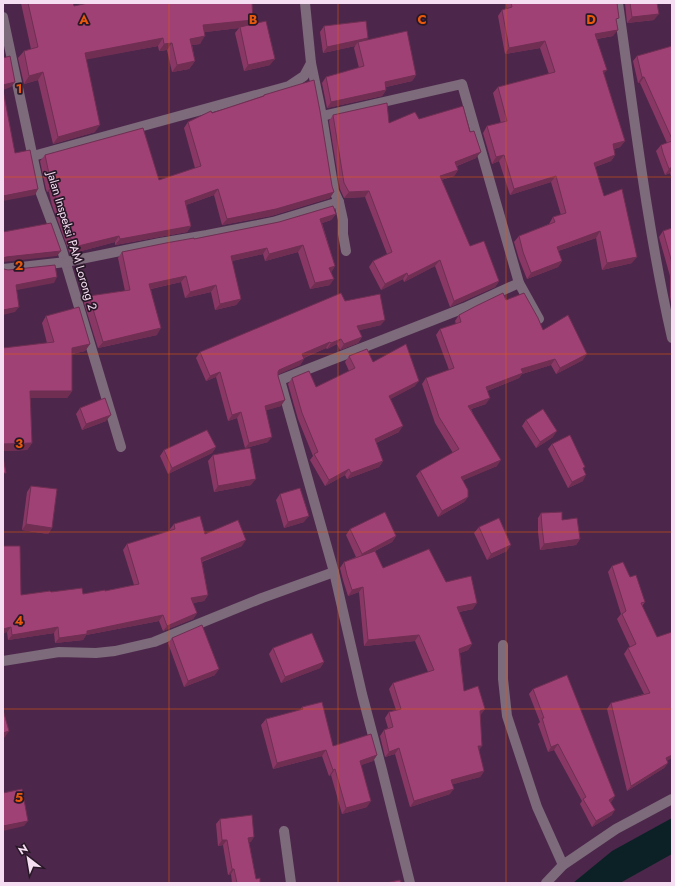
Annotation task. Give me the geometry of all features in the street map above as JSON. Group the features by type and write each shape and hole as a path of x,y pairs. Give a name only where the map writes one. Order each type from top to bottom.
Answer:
{"street":[{"path":"305,3 311,63 322,116 334,191 339,202 343,220 343,234 346,252"},
{"path":"618,3 645,193 662,295 672,338"},
{"name":"Jalan Inspeksi PAM Lorong 2","path":"3,17 40,191 66,262 121,446"},
{"path":"33,156 289,86 304,76 311,63"},
{"path":"322,116 462,84 519,283 539,319"},
{"path":"3,268 66,262 207,235 273,222 339,202"},
{"path":"410,883 362,694 334,572 280,380 464,308 519,283"},
{"path":"3,661 59,652 115,652 154,642 262,598 334,572"},
{"path":"503,645 502,679 507,716 537,807 563,865"},
{"path":"546,883 563,865 616,829 672,799"},
{"path":"284,831 291,883"}],"shaded area":[{"path":"672,818 672,854 620,883 573,883 612,851"}],"building":[{"path":"28,3 73,3 74,6 88,3 252,3 253,20 203,25 205,36 190,39 195,61 177,65 172,43 164,44 163,38 85,53 100,125 58,137 43,72 29,76 24,51 38,47"},
{"path":"511,3 617,3 619,18 616,19 618,30 595,34 607,70 603,71 625,141 613,144 615,155 594,163 604,196 622,189 637,257 607,263 600,231 557,247 562,261 531,273 519,236 555,222 553,217 566,213 556,176 514,189 504,155 496,157 487,126 507,121 498,87 555,72 545,41 509,48 502,10 512,7"},
{"path":"630,3 657,3 659,14 632,17"},
{"path":"266,21 275,59 248,65 240,27"},
{"path":"366,21 368,38 327,47 324,26"},
{"path":"407,31 416,75 385,82 386,90 331,102 326,77 364,66 358,42"},
{"path":"672,46 672,139 644,77 642,77 637,56"},
{"path":"10,56 15,82 3,85 3,58"},
{"path":"314,80 334,192 276,209 227,219 218,189 185,201 191,226 120,239 119,236 74,247 51,183 45,155 143,128 159,180 201,166 188,122 211,111 212,113"},
{"path":"3,90 15,153 30,150 38,189 3,196"},
{"path":"387,103 389,123 415,112 419,119 463,106 470,132 474,131 481,152 455,162 458,170 440,176 470,246 484,241 499,281 454,301 440,260 408,276 407,273 385,284 373,261 392,252 369,191 349,192 344,183 333,115"},
{"path":"672,141 672,167 669,169 661,145"},
{"path":"333,206 336,214 320,219 335,266 329,268 334,279 315,283 303,245 269,254 267,248 231,256 241,299 220,304 216,285 190,292 186,276 149,284 161,328 103,342 89,296 130,290 122,252 279,222"},
{"path":"51,223 61,251 3,258 3,232"},
{"path":"672,228 672,263 663,231"},
{"path":"55,265 57,277 16,285 19,307 3,310 3,268 8,270"},
{"path":"341,293 345,301 380,294 385,320 357,326 362,337 344,344 341,339 331,343 330,342 302,354 304,359 279,370 278,376 285,400 265,406 272,437 249,443 241,412 232,415 220,372 210,376 200,352"},
{"path":"503,293 506,300 524,293 543,330 568,315 587,354 560,368 555,359 521,369 523,373 486,387 490,398 468,406 501,460 461,477 468,490 468,497 442,511 420,471 459,449 439,417 426,378 454,368 440,329 461,322 459,315"},
{"path":"79,307 90,344 72,348 72,391 30,391 32,443 3,444 3,348 54,342 46,316"},
{"path":"406,344 419,381 389,396 403,426 375,439 383,461 351,473 349,469 329,480 314,454 318,452 302,413 292,378 309,371 316,387 355,368 349,356 367,349 373,362"},
{"path":"105,398 111,415 86,424 80,408"},
{"path":"543,409 557,431 540,442 526,420"},
{"path":"207,430 216,447 172,468 164,450"},
{"path":"570,435 585,467 583,468 586,475 572,482 552,444"},
{"path":"250,448 256,479 218,486 213,455"},
{"path":"3,457 6,473 3,473"},
{"path":"31,486 57,489 52,528 26,524"},
{"path":"300,488 309,516 288,522 280,494"},
{"path":"385,512 396,536 362,554 350,529"},
{"path":"562,512 562,520 577,518 580,539 544,544 541,513"},
{"path":"200,516 205,534 238,520 246,540 201,558 208,595 191,598 197,613 167,626 163,615 87,631 87,634 59,638 58,627 12,635 11,627 3,629 3,546 20,546 21,595 82,588 83,594 105,591 139,584 127,544 175,529 174,524"},
{"path":"499,518 511,545 491,554 479,527"},
{"path":"429,549 446,582 471,576 477,603 457,607 472,644 459,649 464,691 478,686 485,709 480,711 482,746 478,746 484,771 451,780 454,789 414,801 399,748 389,752 384,730 393,727 389,712 401,709 393,683 434,670 419,635 368,640 363,587 352,590 344,562 375,551 383,568"},
{"path":"623,562 630,577 636,575 645,602 641,603 657,637 672,632 672,755 666,758 668,763 631,786 611,703 650,693 628,648 636,644 622,614 626,611 612,566"},
{"path":"202,625 219,669 188,681 172,638"},
{"path":"312,633 324,662 285,677 273,648"},
{"path":"567,675 615,796 609,800 615,810 596,821 583,799 586,797 558,744 551,747 542,718 544,718 533,689"},
{"path":"322,702 333,746 371,734 377,755 360,761 371,801 346,808 335,769 333,770 326,750 277,763 266,719"},
{"path":"3,710 9,731 3,733"},
{"path":"22,789 28,821 3,826 3,793"},
{"path":"252,815 254,837 248,838 256,879 260,878 260,883 237,883 234,869 232,869 227,840 222,840 220,819"},
{"path":"400,880 401,883 386,883"}]}
